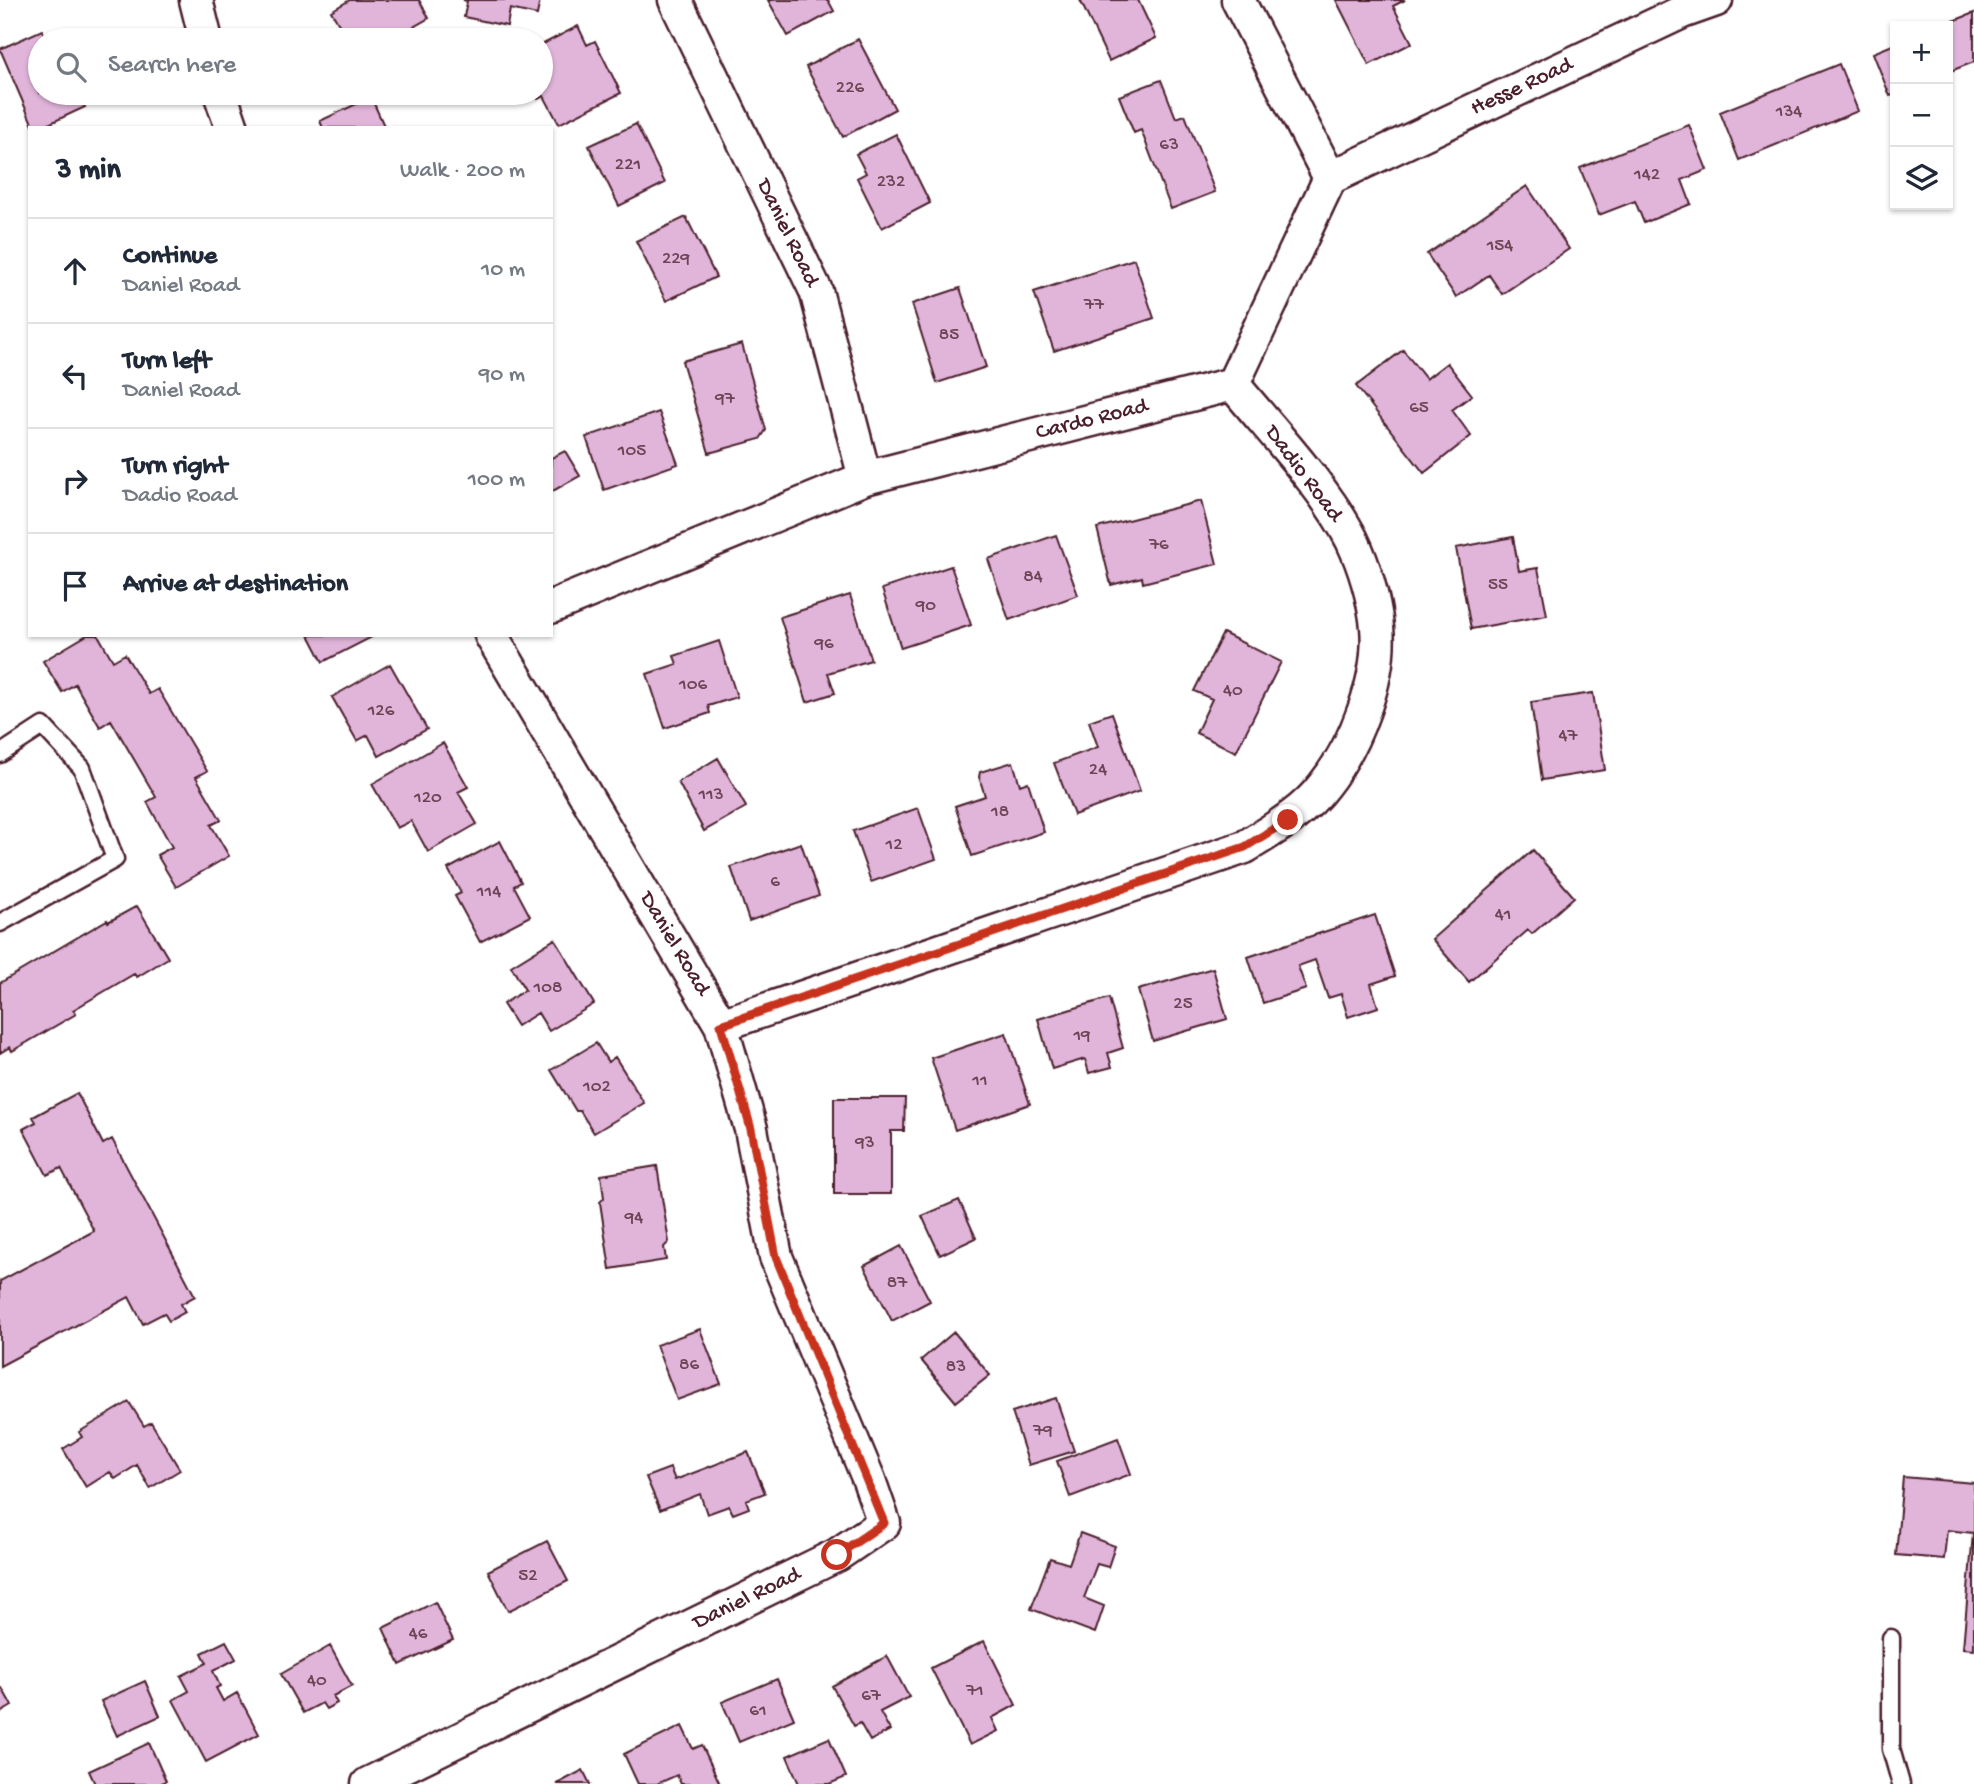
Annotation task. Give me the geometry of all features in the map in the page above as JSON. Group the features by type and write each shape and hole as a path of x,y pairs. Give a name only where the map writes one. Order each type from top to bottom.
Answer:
{"street":[{"path":"196,0 203,28"},
{"name":"Daniel Road","path":"675,0 816,290 865,478"},
{"path":"1233,384 1330,178 1238,0"},
{"name":"Hesse Road","path":"1330,178 1680,6 1716,0"},
{"path":"224,105 231,126"},
{"name":"Cardo Road","path":"553,606 865,478 1233,384"},
{"name":"Dadio Road","path":"721,1025 1245,847 1288,820 1324,786 1347,750 1363,714 1374,669 1377,628 1370,589 1352,541 1325,496 1233,384"},
{"name":"Daniel Road","path":"368,1784 837,1555 884,1523 776,1257 751,1129 721,1025 492,637"}],"lane":[{"path":"0,754 43,726 82,768 116,859 0,923"},
{"path":"1891,1639 1891,1749 1901,1784"}],"building":[{"path":"350,0 419,0 429,18 411,28 341,28 331,11"},
{"path":"463,0 540,0 537,15 510,9 507,26 464,17 467,1"},
{"path":"768,0 828,0 834,11 788,36"},
{"path":"1080,0 1138,0 1156,38 1109,61"},
{"path":"1336,0 1405,0 1393,6 1412,43 1369,65"},
{"path":"1974,13 1974,62 1953,70 1953,21"},
{"path":"578,26 587,45 595,41 621,93 559,124 549,105 553,105 553,39"},
{"path":"28,36 28,105 85,107 44,126 33,126 0,49"},
{"path":"858,39 895,109 843,137 806,67"},
{"path":"1890,46 1890,96 1873,53"},
{"path":"1839,64 1858,111 1739,160 1720,112"},
{"path":"1161,80 1176,118 1185,115 1215,192 1171,209 1141,130 1134,133 1119,96"},
{"path":"354,105 375,105 384,126 322,126 320,121"},
{"path":"636,124 665,183 619,206 589,146"},
{"path":"1689,125 1707,170 1682,180 1691,204 1644,223 1635,201 1599,215 1580,168"},
{"path":"896,134 930,203 882,228 857,178 866,173 856,154"},
{"path":"1527,186 1569,249 1502,294 1489,275 1456,297 1427,254"},
{"path":"686,217 716,277 666,301 636,241"},
{"path":"1134,259 1154,318 1054,351 1034,292"},
{"path":"960,288 986,367 937,383 912,304"},
{"path":"742,344 766,430 760,439 709,453 682,361"},
{"path":"1403,350 1426,379 1447,363 1472,395 1452,410 1471,436 1424,473 1356,386"},
{"path":"659,412 678,464 604,490 586,437"},
{"path":"565,451 580,476 553,491 553,457"},
{"path":"1201,501 1217,564 1143,583 1142,577 1111,585 1097,528"},
{"path":"1056,535 1078,595 1009,620 988,559"},
{"path":"1513,537 1519,571 1538,568 1547,615 1471,629 1456,548"},
{"path":"951,566 971,625 901,648 882,589"},
{"path":"850,595 871,660 828,673 835,693 807,702 780,617"},
{"path":"1223,633 1281,662 1236,752 1196,733 1212,699 1194,691"},
{"path":"84,637 99,637 113,661 125,654 149,694 158,689 207,771 196,777 221,820 211,825 229,856 176,887 157,855 172,847 147,802 156,797 111,720 100,727 75,684 62,692 43,661"},
{"path":"310,637 372,637 323,662"},
{"path":"719,641 737,697 708,706 710,713 665,728 647,674 677,664 674,656"},
{"path":"390,664 427,729 379,756 368,735 357,741 332,697"},
{"path":"1593,693 1605,770 1542,780 1531,702"},
{"path":"1112,713 1140,791 1074,815 1054,763 1098,747 1089,721"},
{"path":"443,743 468,787 458,792 477,824 428,852 411,821 397,828 372,784"},
{"path":"718,758 746,807 704,831 678,782"},
{"path":"1013,762 1020,785 1028,782 1044,832 972,856 955,806 985,796 980,772"},
{"path":"918,808 936,859 871,882 853,831"},
{"path":"500,841 521,882 514,886 530,916 480,942 455,896 461,893 448,869"},
{"path":"801,843 819,896 749,921 731,867"},
{"path":"1533,850 1574,897 1532,934 1528,930 1469,982 1432,939"},
{"path":"137,906 168,958 137,977 134,974 73,1010 76,1014 12,1051 10,1047 0,1053 0,983 107,920 108,922"},
{"path":"1375,915 1395,976 1371,984 1378,1007 1348,1017 1341,994 1328,998 1315,960 1298,966 1306,989 1263,1003 1248,957"},
{"path":"555,939 594,1004 549,1031 538,1013 517,1026 503,1004 525,990 511,966"},
{"path":"1213,968 1227,1019 1153,1041 1138,990"},
{"path":"1109,998 1123,1048 1108,1053 1112,1067 1089,1073 1085,1059 1052,1069 1038,1019"},
{"path":"1006,1033 1030,1104 955,1130 931,1058"},
{"path":"596,1043 608,1062 615,1057 644,1103 594,1133 580,1111 576,1111 551,1070"},
{"path":"77,1093 103,1144 112,1139 195,1296 181,1304 185,1312 169,1321 164,1313 143,1324 129,1297 0,1366 0,1281 94,1231 61,1168 47,1175 23,1129 36,1122 33,1117"},
{"path":"834,1098 905,1098 904,1131 891,1131 891,1194 834,1194"},
{"path":"657,1166 669,1242 664,1247 666,1260 610,1269 600,1202 604,1198 601,1175"},
{"path":"959,1200 976,1238 940,1255 922,1216"},
{"path":"901,1246 930,1301 892,1321 864,1266"},
{"path":"700,1329 721,1384 677,1400 656,1345"},
{"path":"954,1332 990,1375 956,1402 921,1360"},
{"path":"1056,1398 1074,1451 1029,1465 1012,1412"},
{"path":"129,1402 144,1426 151,1422 180,1470 150,1488 137,1465 115,1479 110,1472 86,1487 63,1449 82,1437 79,1432"},
{"path":"1118,1438 1131,1474 1070,1497 1057,1461"},
{"path":"748,1452 765,1493 746,1500 749,1508 733,1514 729,1506 707,1514 700,1494 660,1510 646,1477 670,1468 675,1480"},
{"path":"1903,1477 1974,1483 1974,1649 1963,1648 1973,1533 1947,1530 1944,1559 1896,1555"},
{"path":"1080,1533 1115,1546 1108,1567 1097,1564 1084,1598 1104,1606 1095,1633 1031,1609 1050,1558 1069,1564"},
{"path":"547,1541 568,1581 508,1611 488,1571"},
{"path":"435,1602 453,1640 400,1665 383,1628"},
{"path":"226,1641 236,1659 213,1671 220,1686 216,1688 223,1701 237,1693 259,1734 206,1762 173,1700 189,1691 181,1676 207,1663 202,1653"},
{"path":"984,1641 1016,1705 992,1718 998,1731 970,1745 931,1668"},
{"path":"330,1646 352,1686 333,1696 337,1703 326,1709 322,1703 303,1713 281,1674"},
{"path":"887,1656 909,1697 880,1712 890,1730 870,1741 860,1723 854,1726 832,1686"},
{"path":"777,1679 794,1719 739,1742 722,1702"},
{"path":"145,1681 160,1716 117,1736 101,1701"},
{"path":"2,1688 12,1706 0,1713 0,1689"},
{"path":"682,1726 693,1749 702,1745 720,1784 681,1784 677,1775 657,1784 638,1784 624,1754"},
{"path":"829,1738 846,1777 829,1784 799,1784 787,1756"},
{"path":"149,1743 166,1781 160,1784 95,1784 89,1771"},
{"path":"583,1770 590,1784 557,1784"}],"route":[{"path":"837,1555 884,1523 869,1480 776,1257 751,1129 721,1025 1245,847 1288,820"}]}
